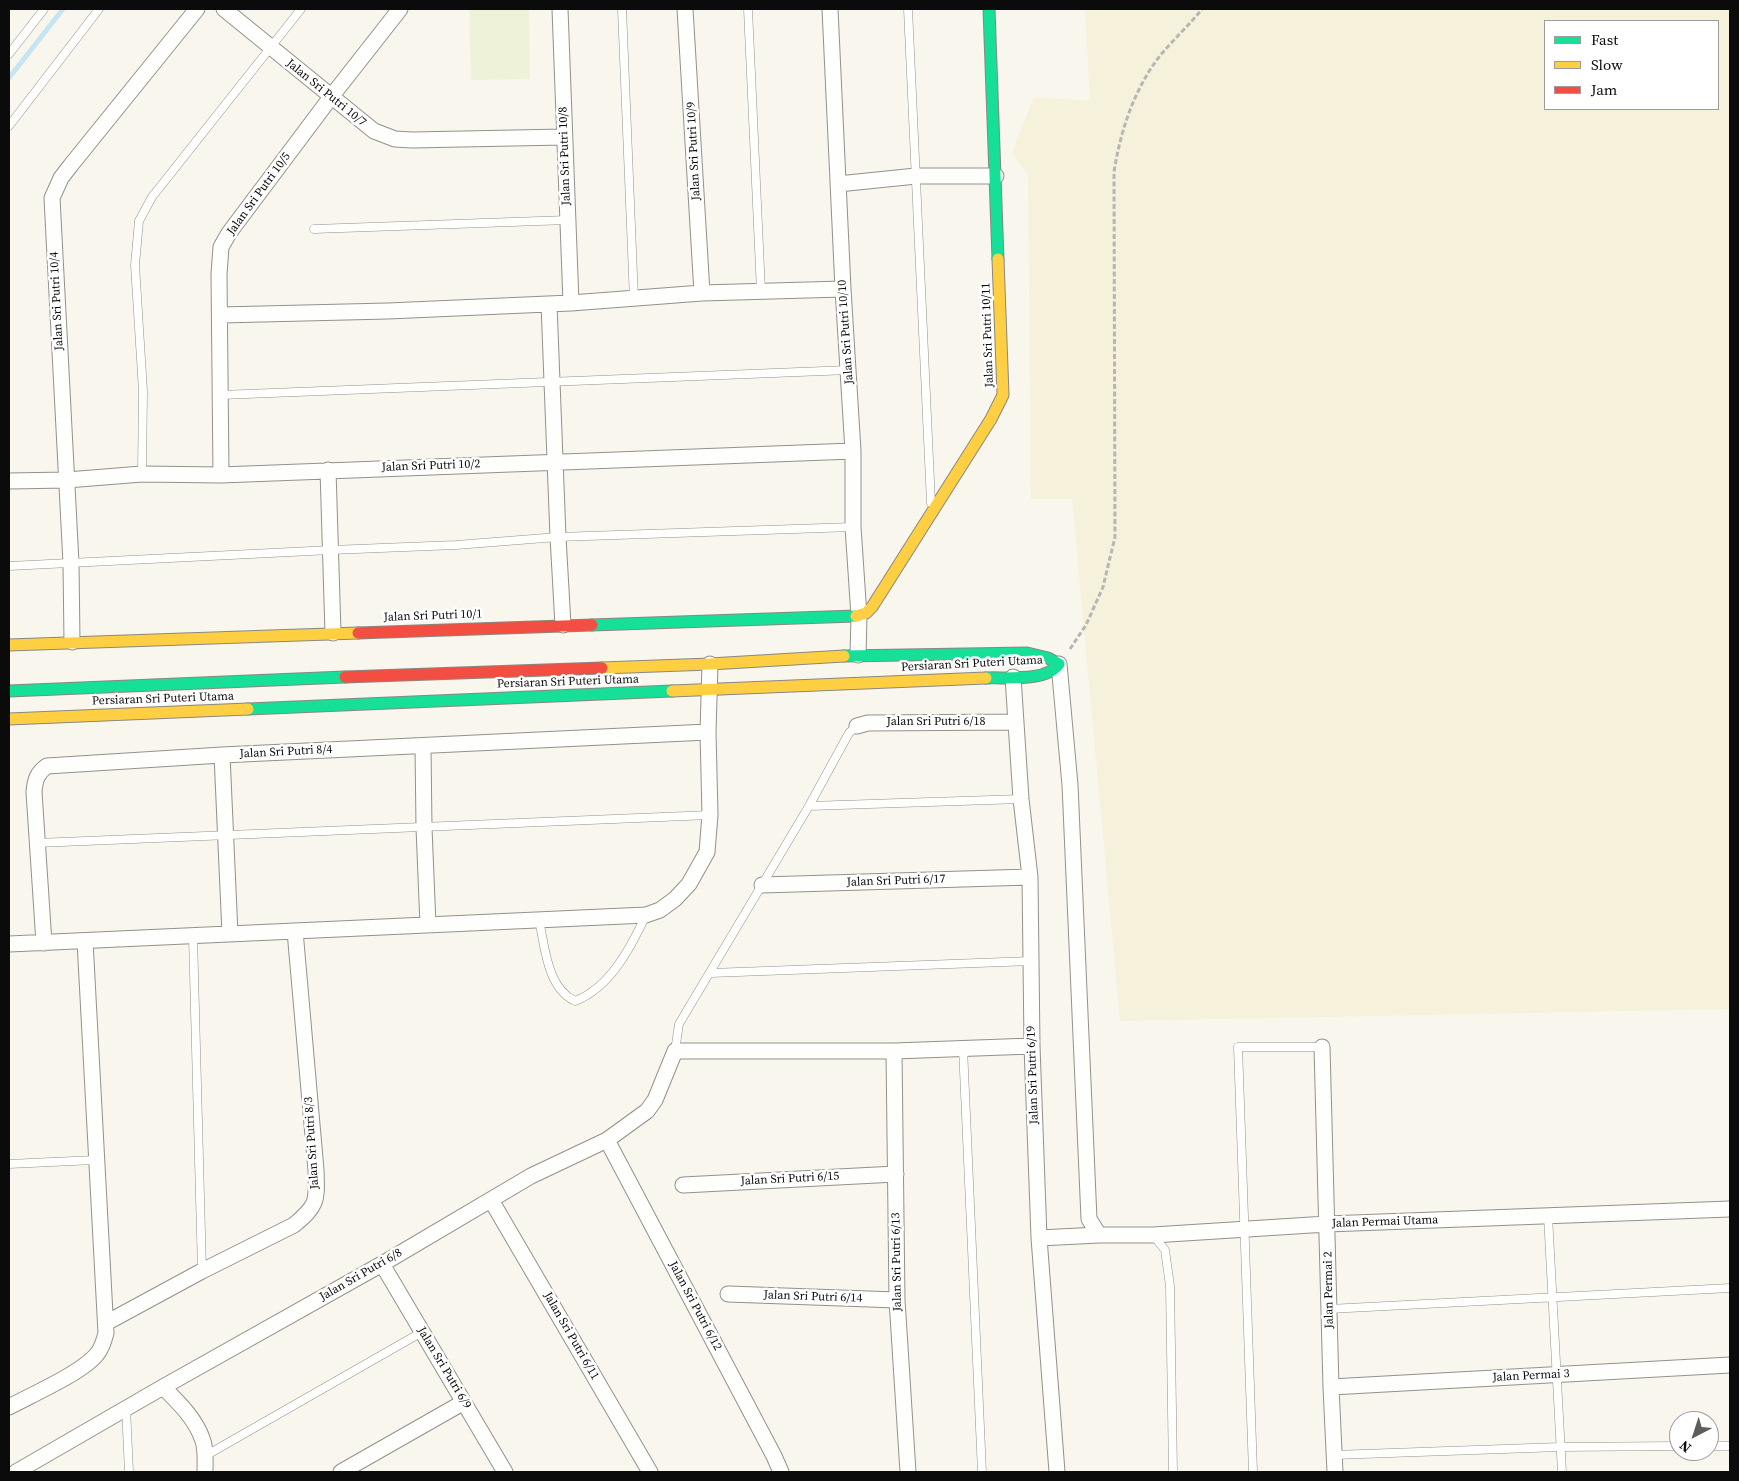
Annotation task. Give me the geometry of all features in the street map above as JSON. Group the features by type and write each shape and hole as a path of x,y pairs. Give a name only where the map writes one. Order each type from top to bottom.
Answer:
{"street":[{"name":"Jalan Sri Putri 10/4","path":"72,642 71,563 52,198 61,178 197,9"},
{"name":"Jalan Sri Putri 10/7","path":"224,9 374,131 394,139 564,136"},
{"name":"Jalan Sri Putri 10/5","path":"221,474 220,248 229,233 331,96 400,9"},
{"name":"Jalan Sri Putri 10/8","path":"560,9 571,303"},
{"name":"Jalan Sri Putri 10/9","path":"685,9 702,293"},
{"name":"Jalan Sri Putri 10/10","path":"830,9 853,451 853,527 859,616 858,655"},
{"name":"Jalan Sri Putri 10/11","path":"859,616 866,613 872,606 991,420 1003,396 989,9"},
{"path":"838,184 916,176 996,176"},
{"path":"220,315 388,311 571,303 702,293 844,289"},
{"path":"549,304 558,537 564,626"},
{"name":"Jalan Sri Putri 10/2","path":"9,482 142,474 221,474 853,451"},
{"path":"328,470 333,633"},
{"name":"Jalan Sri Putri 10/1","path":"9,645 859,616"},
{"name":"Persiaran Sri Puteri Utama","path":"9,691 710,664 858,655 1026,653 1052,658 1060,664 1050,674 1041,676 9,719"},
{"path":"9,944 646,915 660,910 675,899 689,884 707,852 710,816 708,732 710,664"},
{"path":"1060,664 1070,785 1089,1219 1099,1235"},
{"name":"Jalan Sri Putri 6/19","path":"1013,677 1021,799 1030,877 1032,1046 1040,1238 1057,1472"},
{"name":"Jalan Sri Putri 6/18","path":"857,726 868,723 1016,722"},
{"name":"Jalan Sri Putri 8/4","path":"44,943 35,782 39,772 47,766 222,755 708,732"},
{"path":"423,746 428,925"},
{"path":"222,755 230,934"},
{"name":"Jalan Sri Putri 6/17","path":"762,885 1030,877"},
{"name":"Jalan Sri Putri 8/3","path":"106,1323 202,1271 294,1225 315,1204 316,1170 296,931"},
{"path":"9,1407 73,1372 96,1355 104,1344 106,1323 85,941"},
{"path":"675,1051 894,1051 1032,1046"},
{"name":"Jalan Permai 2","path":"1322,1048 1335,1472"},
{"name":"Jalan Sri Putri 6/8","path":"21,1471 126,1408 382,1264 531,1176 608,1140 647,1111 655,1100 675,1051"},
{"name":"Jalan Sri Putri 6/13","path":"894,1051 897,1300 908,1472"},
{"name":"Jalan Sri Putri 6/12","path":"608,1140 781,1472"},
{"name":"Jalan Sri Putri 6/15","path":"683,1185 896,1174"},
{"name":"Jalan Sri Putri 6/11","path":"491,1200 650,1472"},
{"name":"Jalan Permai Utama","path":"1040,1238 1153,1235 1327,1224 1730,1209"},
{"name":"Jalan Sri Putri 6/9","path":"382,1264 505,1472"},
{"name":"Jalan Sri Putri 6/14","path":"728,1294 897,1300"},
{"name":"Jalan Permai 3","path":"1331,1386 1730,1365"},
{"path":"163,1387 184,1408 204,1442 205,1472"},
{"path":"350,1470 464,1402"}],"lane":[{"path":"9,54 44,9"},
{"path":"9,126 99,9"},
{"path":"142,474 143,391 135,265 139,221 152,197 301,9"},
{"path":"622,9 634,298"},
{"path":"748,9 762,291"},
{"path":"908,9 931,512"},
{"path":"314,228 568,220"},
{"path":"221,395 849,370"},
{"path":"9,566 331,550 456,546 558,537 853,527"},
{"path":"675,1051 679,1024 849,734 857,726"},
{"path":"808,806 1021,799"},
{"path":"37,843 710,816"},
{"path":"539,920 554,981 566,997 575,1001 592,992 613,970 631,945 646,915"},
{"path":"193,936 202,1271"},
{"path":"710,973 1031,961"},
{"path":"1253,1472 1246,1229 1238,1047 1322,1048"},
{"path":"963,1048 982,1472"},
{"path":"9,1164 96,1160"},
{"path":"1548,1216 1562,1472"},
{"path":"1153,1235 1165,1250 1170,1286 1173,1472"},
{"path":"1329,1309 1730,1288"},
{"path":"204,1456 422,1332"},
{"path":"126,1408 129,1472"},
{"path":"1334,1455 1669,1446"}],"path":[{"path":"1060,664 1086,625 1104,588 1115,537 1114,172 1118,146 1135,97 1156,61 1202,9"}],"shaded area":[{"path":"1085,9 1730,9 1730,1009 1120,1021 1072,499 1031,499 1028,175 1012,153 1034,97 1090,101"}],"green space":[{"path":"469,9 529,9 530,79 471,80"}],"waterway":[{"path":"9,78 63,9"}],"traffic: fast":[{"path":"989,9 998,259"},
{"path":"592,625 856,616"},
{"path":"844,656 1027,653 1048,658 1059,664 1053,670 1036,676 986,678"},
{"path":"9,691 345,677"},
{"path":"248,709 672,691"}],"traffic: slow":[{"path":"856,616 866,613 872,607 991,419 1003,395 998,259"},
{"path":"9,645 358,633"},
{"path":"602,668 844,656"},
{"path":"672,691 986,678"},
{"path":"9,719 248,709"}],"traffic: jam":[{"path":"358,633 592,625"},
{"path":"345,677 602,668"}]}
